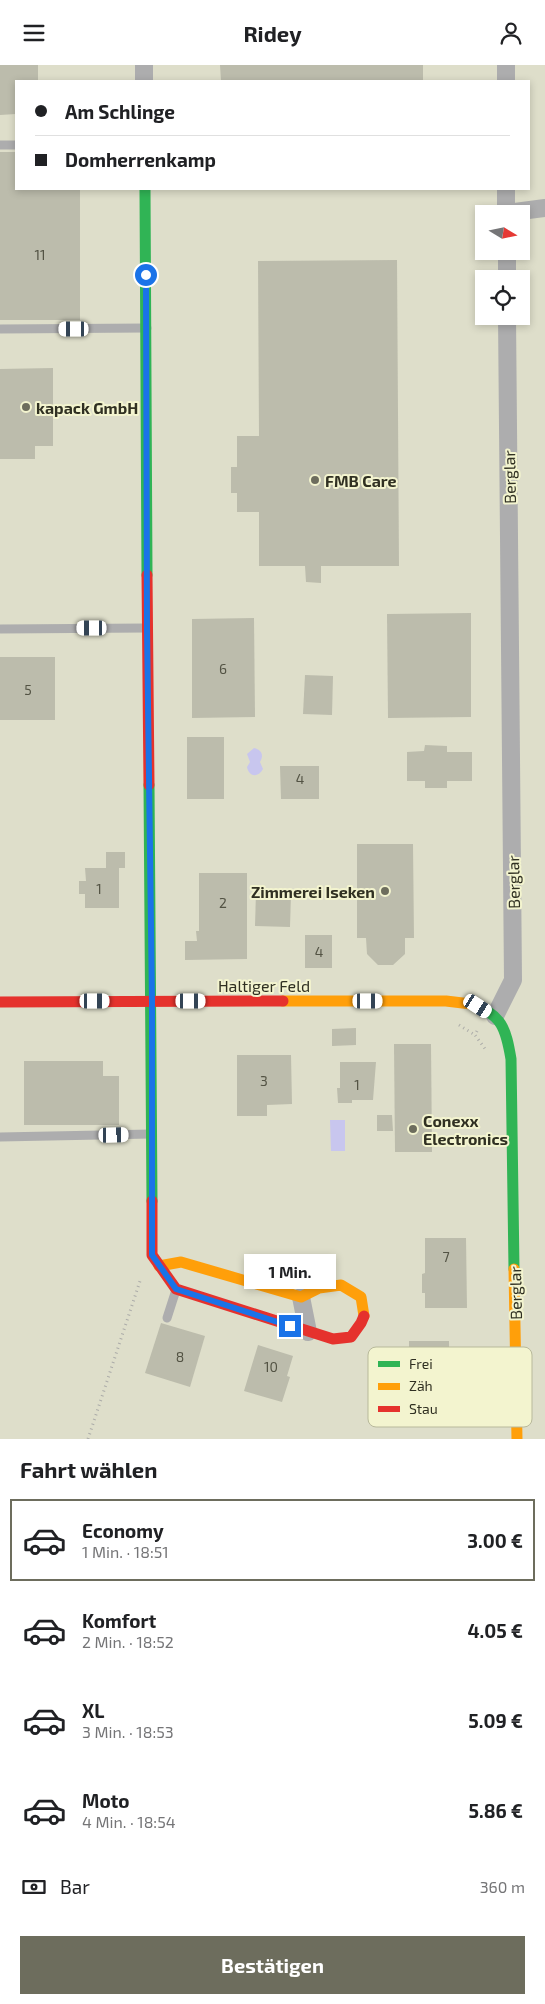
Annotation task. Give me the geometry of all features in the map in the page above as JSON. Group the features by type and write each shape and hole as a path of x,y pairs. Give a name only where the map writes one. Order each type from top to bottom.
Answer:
{"street":[{"path":"144,65 144,80"},
{"path":"506,65 506,80"},
{"path":"145,190 147,628 152,1001 152,1255 176,1289 308,1332 333,1339 351,1337 363,1321 365,1313 362,1297 340,1285 319,1288 301,1297 181,1262 160,1266"},
{"path":"506,190 506,205"},
{"path":"530,210 545,208"},
{"name":"Berglar","path":"507,325 513,979 495,1016 504,1029 511,1059 516,1347"},
{"name":"Haltiger Feld","path":"0,1002 449,1001 478,1006 495,1016"},
{"path":"301,1297 308,1332"}],"lane":[{"path":"0,145 15,145"},
{"path":"0,329 147,328"},
{"path":"0,629 147,628"},
{"path":"0,1137 152,1134"},
{"path":"167,1318 176,1289"}],"path":[{"path":"458,1025 475,1035"},
{"path":"88,1439 144,1269 152,1255"}],"water":[{"path":"254,748 262,753 260,762 263,769 256,775 250,773 247,767 250,762 247,754"},
{"path":"330,1120 345,1120 345,1151 331,1151"}],"building":[{"path":"0,65 38,65 38,80 15,80 15,114 0,115"},
{"path":"220,65 423,65 423,80 221,80"},
{"path":"0,152 15,152 15,190 80,190 80,320 0,320"},
{"name":"FMB Care","path":"397,260 399,566 321,566 321,583 306,582 305,566 259,566 259,512 237,512 237,493 231,493 231,467 237,467 237,436 259,436 258,261"},
{"name":"kapack GmbH","path":"53,368 53,446 35,446 35,459 0,459 0,369"},
{"path":"471,613 471,717 388,718 387,614"},
{"path":"254,618 255,717 192,718 192,619"},
{"path":"0,657 55,657 55,720 0,720"},
{"path":"305,675 333,676 332,715 303,714"},
{"path":"187,737 224,737 224,799 187,799"},
{"path":"425,745 447,746 447,752 472,752 472,781 447,781 447,788 425,788 425,781 407,781 407,752 424,751"},
{"path":"280,766 319,766 319,799 281,799"},
{"name":"Zimmerei Iseken","path":"357,844 413,844 414,938 405,938 405,954 393,965 378,965 367,954 366,938 357,938"},
{"path":"106,852 125,852 125,868 119,868 119,908 85,908 85,894 79,894 79,881 86,881 85,868 106,868"},
{"path":"199,873 247,873 247,959 185,960 185,941 197,941 196,931 199,931"},
{"path":"256,892 291,893 290,927 255,926"},
{"path":"305,935 332,935 332,968 305,968"},
{"path":"356,1028 356,1045 332,1046 332,1029"},
{"path":"394,1044 431,1044 432,1152 395,1152"},
{"path":"237,1055 291,1055 292,1104 267,1105 267,1116 237,1116"},
{"path":"24,1061 103,1061 103,1076 119,1076 119,1125 24,1125"},
{"path":"340,1062 376,1062 373,1100 352,1100 352,1103 338,1103 337,1088 340,1088"},
{"path":"377,1115 392,1115 393,1131 377,1131"},
{"path":"425,1238 466,1238 467,1308 425,1308 425,1293 422,1293 422,1274 425,1273"},
{"path":"161,1323 205,1336 190,1387 145,1373"},
{"path":"409,1341 449,1341 449,1347 409,1347"},
{"path":"258,1345 293,1356 287,1376 290,1377 282,1402 244,1391"}],"traffic: fast":[{"path":"145,190 147,575"},
{"path":"149,785 152,1201"},
{"path":"471,1004 490,1013 501,1024 507,1039 511,1059 514,1269"}],"traffic: slow":[{"path":"283,1001 446,1001 471,1004"},
{"path":"159,1266 181,1262 301,1297 319,1288 341,1285 361,1297 364,1316"},
{"path":"514,1269 515,1347"},
{"path":"517,1427 517,1439"}],"traffic: jam":[{"path":"147,575 149,785"},
{"path":"0,1002 283,1001"},
{"path":"152,1201 152,1255 176,1289 333,1339 351,1337 364,1316"}],"place":[{"name":"kapack GmbH","path":"26,407"},
{"name":"FMB Care","path":"315,480"},
{"name":"Zimmerei Iseken","path":"385,891"},
{"name":"Conexx Electronics","path":"413,1129"}],"route":[{"path":"146,275 147,628 152,1001 152,1255 176,1289 290,1326"}]}
